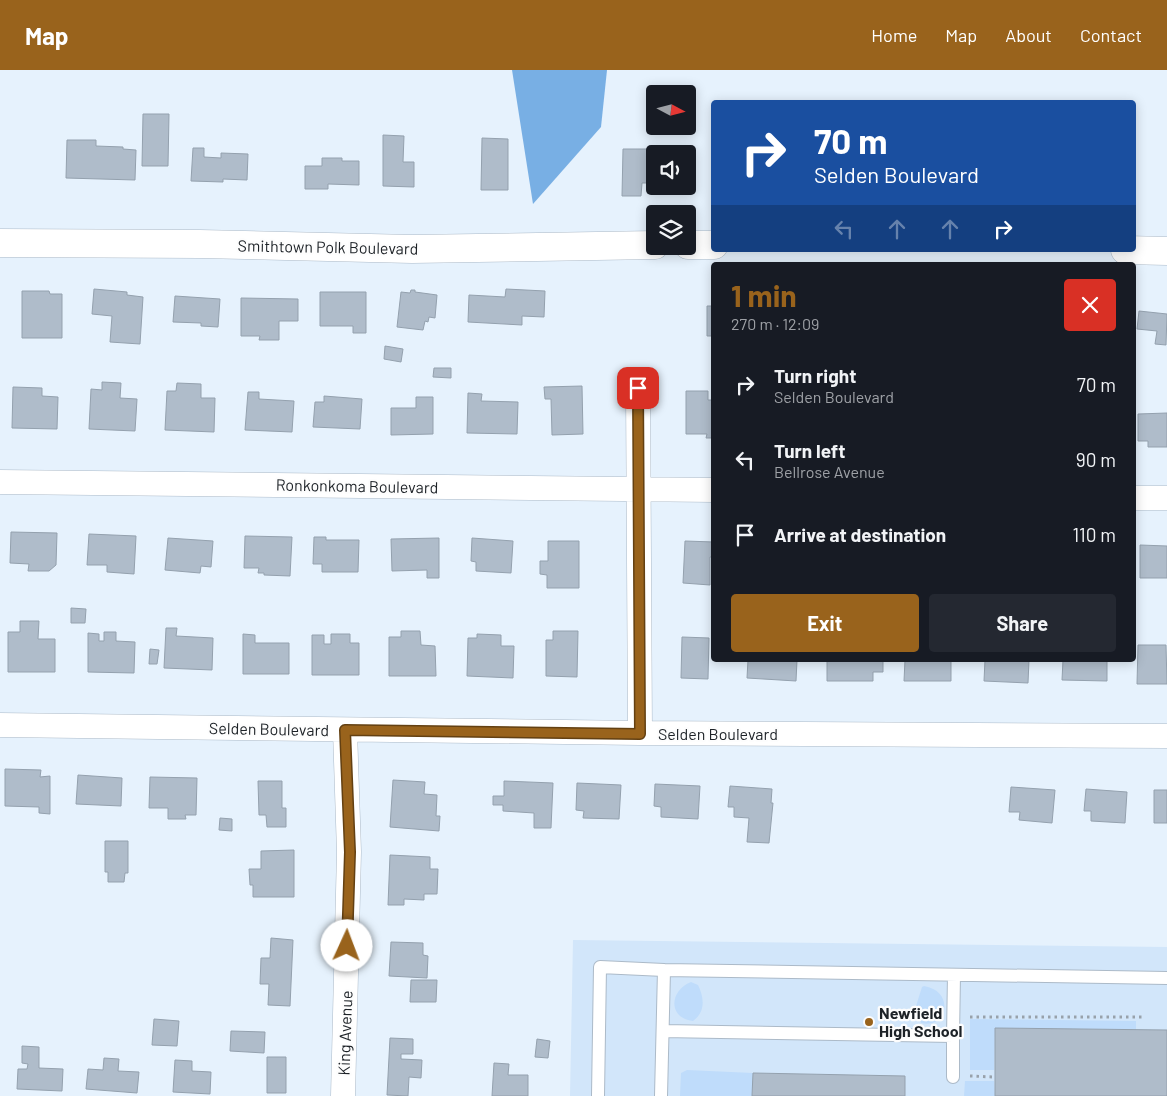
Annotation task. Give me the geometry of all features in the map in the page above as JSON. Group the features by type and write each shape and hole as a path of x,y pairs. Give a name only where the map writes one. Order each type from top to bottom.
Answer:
{"street":[{"name":"Smithtown Polk Boulevard","path":"0,243 200,244 412,249 646,245"},
{"path":"696,245 711,245"},
{"path":"1136,251 1167,252"},
{"path":"638,388 640,734"},
{"name":"Ronkonkoma Boulevard","path":"0,482 711,490"},
{"path":"1136,498 1167,498"},
{"name":"Selden Boulevard","path":"0,725 640,734 1167,736"},
{"name":"King Avenue","path":"343,1096 350,852 345,730"}],"lane":[{"path":"598,1096 600,968 1167,978"},
{"path":"661,1096 664,970"},
{"path":"953,1077 954,975"},
{"path":"663,1031 953,1036"}],"path":[{"path":"967,1022 971,1016 1142,1017"},
{"path":"967,1072 966,1076 994,1076"}],"shaded area":[{"path":"512,70 607,70 601,127 533,204"},
{"name":"Newfield High School","path":"573,940 1167,947 1167,1096 570,1096"},
{"path":"691,982 698,985 702,994 703,1004 700,1013 693,1021 679,1015 674,1004 679,991"},
{"path":"924,986 934,989 944,1001 942,1015 930,1023 921,1023 916,1006"},
{"path":"970,1019 1136,1021 1136,1030 995,1028 994,1070 970,1070"},
{"path":"687,1070 753,1073 752,1096 680,1096 681,1073"},
{"path":"965,1081 994,1081 995,1096 964,1096"}],"building":[{"path":"143,114 169,114 168,166 142,166"},
{"path":"383,135 404,136 403,162 414,162 414,187 383,186"},
{"path":"482,138 508,139 508,190 481,190"},
{"path":"67,140 96,140 96,146 123,147 123,149 136,150 135,180 66,178"},
{"path":"193,148 204,148 204,157 221,158 221,153 248,154 247,180 223,179 223,182 191,181"},
{"path":"623,149 646,149 646,183 642,183 641,196 622,196"},
{"path":"322,158 342,158 342,161 359,161 359,185 328,184 328,189 305,189 305,166 322,166"},
{"path":"94,289 127,292 127,295 143,297 140,344 110,342 112,316 92,314"},
{"path":"506,289 545,291 544,317 522,316 522,325 468,322 469,295 505,297"},
{"path":"411,290 437,295 435,318 429,317 428,322 425,321 423,330 397,327 401,292 410,293"},
{"path":"22,291 49,291 50,294 62,294 62,338 22,338"},
{"path":"320,292 366,292 366,333 353,333 353,326 320,326"},
{"path":"175,296 220,299 218,327 201,326 201,323 173,322"},
{"path":"241,298 298,299 298,321 279,321 279,340 259,340 260,336 241,336"},
{"path":"707,306 711,306 711,336 707,336"},
{"path":"1139,311 1167,314 1166,345 1155,344 1157,331 1137,329"},
{"path":"385,346 403,349 401,362 384,359"},
{"path":"434,368 451,368 451,378 433,377"},
{"path":"102,382 121,383 120,398 137,399 135,431 89,429 91,389 102,390"},
{"path":"177,383 201,384 201,398 215,398 214,432 165,430 167,391 176,391"},
{"path":"582,386 583,434 552,435 551,399 545,399 544,387"},
{"path":"13,387 42,388 42,396 58,397 57,429 12,428"},
{"path":"686,391 708,391 708,400 711,400 711,438 706,438 707,434 686,434"},
{"path":"248,392 259,392 259,399 294,401 292,432 245,430"},
{"path":"468,393 482,394 481,401 518,402 517,434 467,433"},
{"path":"324,396 362,399 360,429 313,427 315,402 324,402"},
{"path":"416,397 433,397 433,434 391,435 391,408 416,408"},
{"path":"1167,413 1167,447 1148,447 1148,441 1138,441 1138,414"},
{"path":"11,532 57,533 56,565 49,571 28,571 29,564 10,563"},
{"path":"89,534 136,536 134,574 107,572 107,565 87,565"},
{"path":"245,536 292,537 290,576 264,575 264,573 258,573 259,568 244,568"},
{"path":"314,537 326,537 326,540 359,540 358,572 322,572 322,564 313,564"},
{"path":"168,538 213,541 211,567 201,566 200,573 165,570"},
{"path":"439,538 439,578 427,578 427,570 392,571 391,539"},
{"path":"472,538 513,541 511,573 476,571 476,562 471,561"},
{"path":"548,541 579,541 579,588 547,588 547,575 540,574 540,561 548,561"},
{"path":"685,541 711,542 710,585 683,583"},
{"path":"1140,545 1167,546 1167,578 1140,578"},
{"path":"71,608 86,609 85,623 71,623"},
{"path":"20,621 39,621 38,639 55,639 55,672 8,672 8,632 20,632"},
{"path":"166,628 177,628 176,636 213,638 212,670 164,668"},
{"path":"401,631 420,631 421,645 435,646 436,676 389,676 389,637 401,637"},
{"path":"553,631 578,631 577,677 546,676 546,640 553,640"},
{"path":"104,632 116,632 116,641 135,642 134,673 88,672 88,633 99,634 99,641 104,641"},
{"path":"243,634 255,635 255,643 289,643 289,674 243,674"},
{"path":"331,634 350,634 350,643 359,643 359,675 312,675 312,635 324,635 324,644 331,644"},
{"path":"477,634 501,635 501,646 514,646 513,678 467,676 468,638 477,638"},
{"path":"682,637 709,638 708,679 681,678"},
{"path":"1138,645 1166,645 1167,684 1137,684"},
{"path":"150,649 159,650 157,664 149,664"},
{"path":"748,662 797,662 796,681 747,678"},
{"path":"827,662 883,662 883,672 873,672 873,681 827,681"},
{"path":"905,662 951,662 951,681 904,681"},
{"path":"985,662 1029,662 1028,683 984,681"},
{"path":"1063,662 1107,662 1107,681 1062,680"},
{"path":"5,769 41,770 40,777 50,776 50,814 39,813 39,807 5,806"},
{"path":"78,775 122,778 121,806 76,804"},
{"path":"150,777 197,778 196,815 185,815 186,819 168,819 168,808 149,808"},
{"path":"393,780 425,782 424,794 437,795 436,816 440,816 439,831 390,827"},
{"path":"258,781 282,781 282,808 286,808 286,827 267,827 266,815 259,815"},
{"path":"504,781 553,783 551,828 534,828 534,813 503,811 503,805 493,805 493,796 504,796"},
{"path":"577,783 621,785 619,819 583,818 584,811 576,810"},
{"path":"655,784 700,786 698,819 661,817 661,807 654,806"},
{"path":"730,786 772,789 771,803 773,803 769,843 747,842 749,818 734,817 734,807 728,807"},
{"path":"1011,787 1055,790 1052,823 1019,820 1020,812 1009,812"},
{"path":"1086,789 1127,792 1125,823 1091,821 1091,811 1084,811"},
{"path":"1154,790 1167,790 1167,823 1154,823"},
{"path":"220,818 232,819 232,831 219,830"},
{"path":"105,841 128,841 128,873 125,873 124,882 108,882 108,872 105,872"},
{"path":"294,850 294,897 253,897 253,885 250,885 249,869 261,869 261,851"},
{"path":"390,855 430,857 430,869 438,869 437,894 424,894 424,900 404,899 404,905 388,905"},
{"path":"271,938 293,940 290,1006 268,1005 269,984 260,984 261,958 270,958"},
{"path":"391,942 423,943 423,955 428,956 427,978 389,976"},
{"path":"411,980 437,980 436,1002 410,1002"},
{"path":"154,1019 179,1021 177,1046 152,1045"},
{"path":"995,1028 1167,1030 1167,1096 995,1096"},
{"path":"231,1031 265,1032 264,1053 230,1051"},
{"path":"390,1038 413,1039 413,1054 401,1054 401,1059 422,1060 421,1078 409,1077 408,1096 387,1095"},
{"path":"537,1039 550,1041 548,1058 535,1057"},
{"path":"22,1046 39,1047 39,1068 63,1069 62,1091 17,1089 18,1069 27,1069 28,1064 22,1063"},
{"path":"267,1057 286,1057 286,1093 267,1093"},
{"path":"104,1058 119,1059 118,1071 139,1072 137,1093 86,1089 88,1069 103,1070"},
{"path":"175,1060 192,1061 192,1071 211,1072 210,1094 173,1092"},
{"path":"494,1063 509,1064 508,1075 528,1075 528,1096 492,1096"},
{"path":"753,1073 905,1076 905,1096 752,1096"}],"place":[{"name":"Newfield High School","path":"869,1022"}],"route":[{"path":"347,946 350,852 345,730 640,734 638,388"}]}
